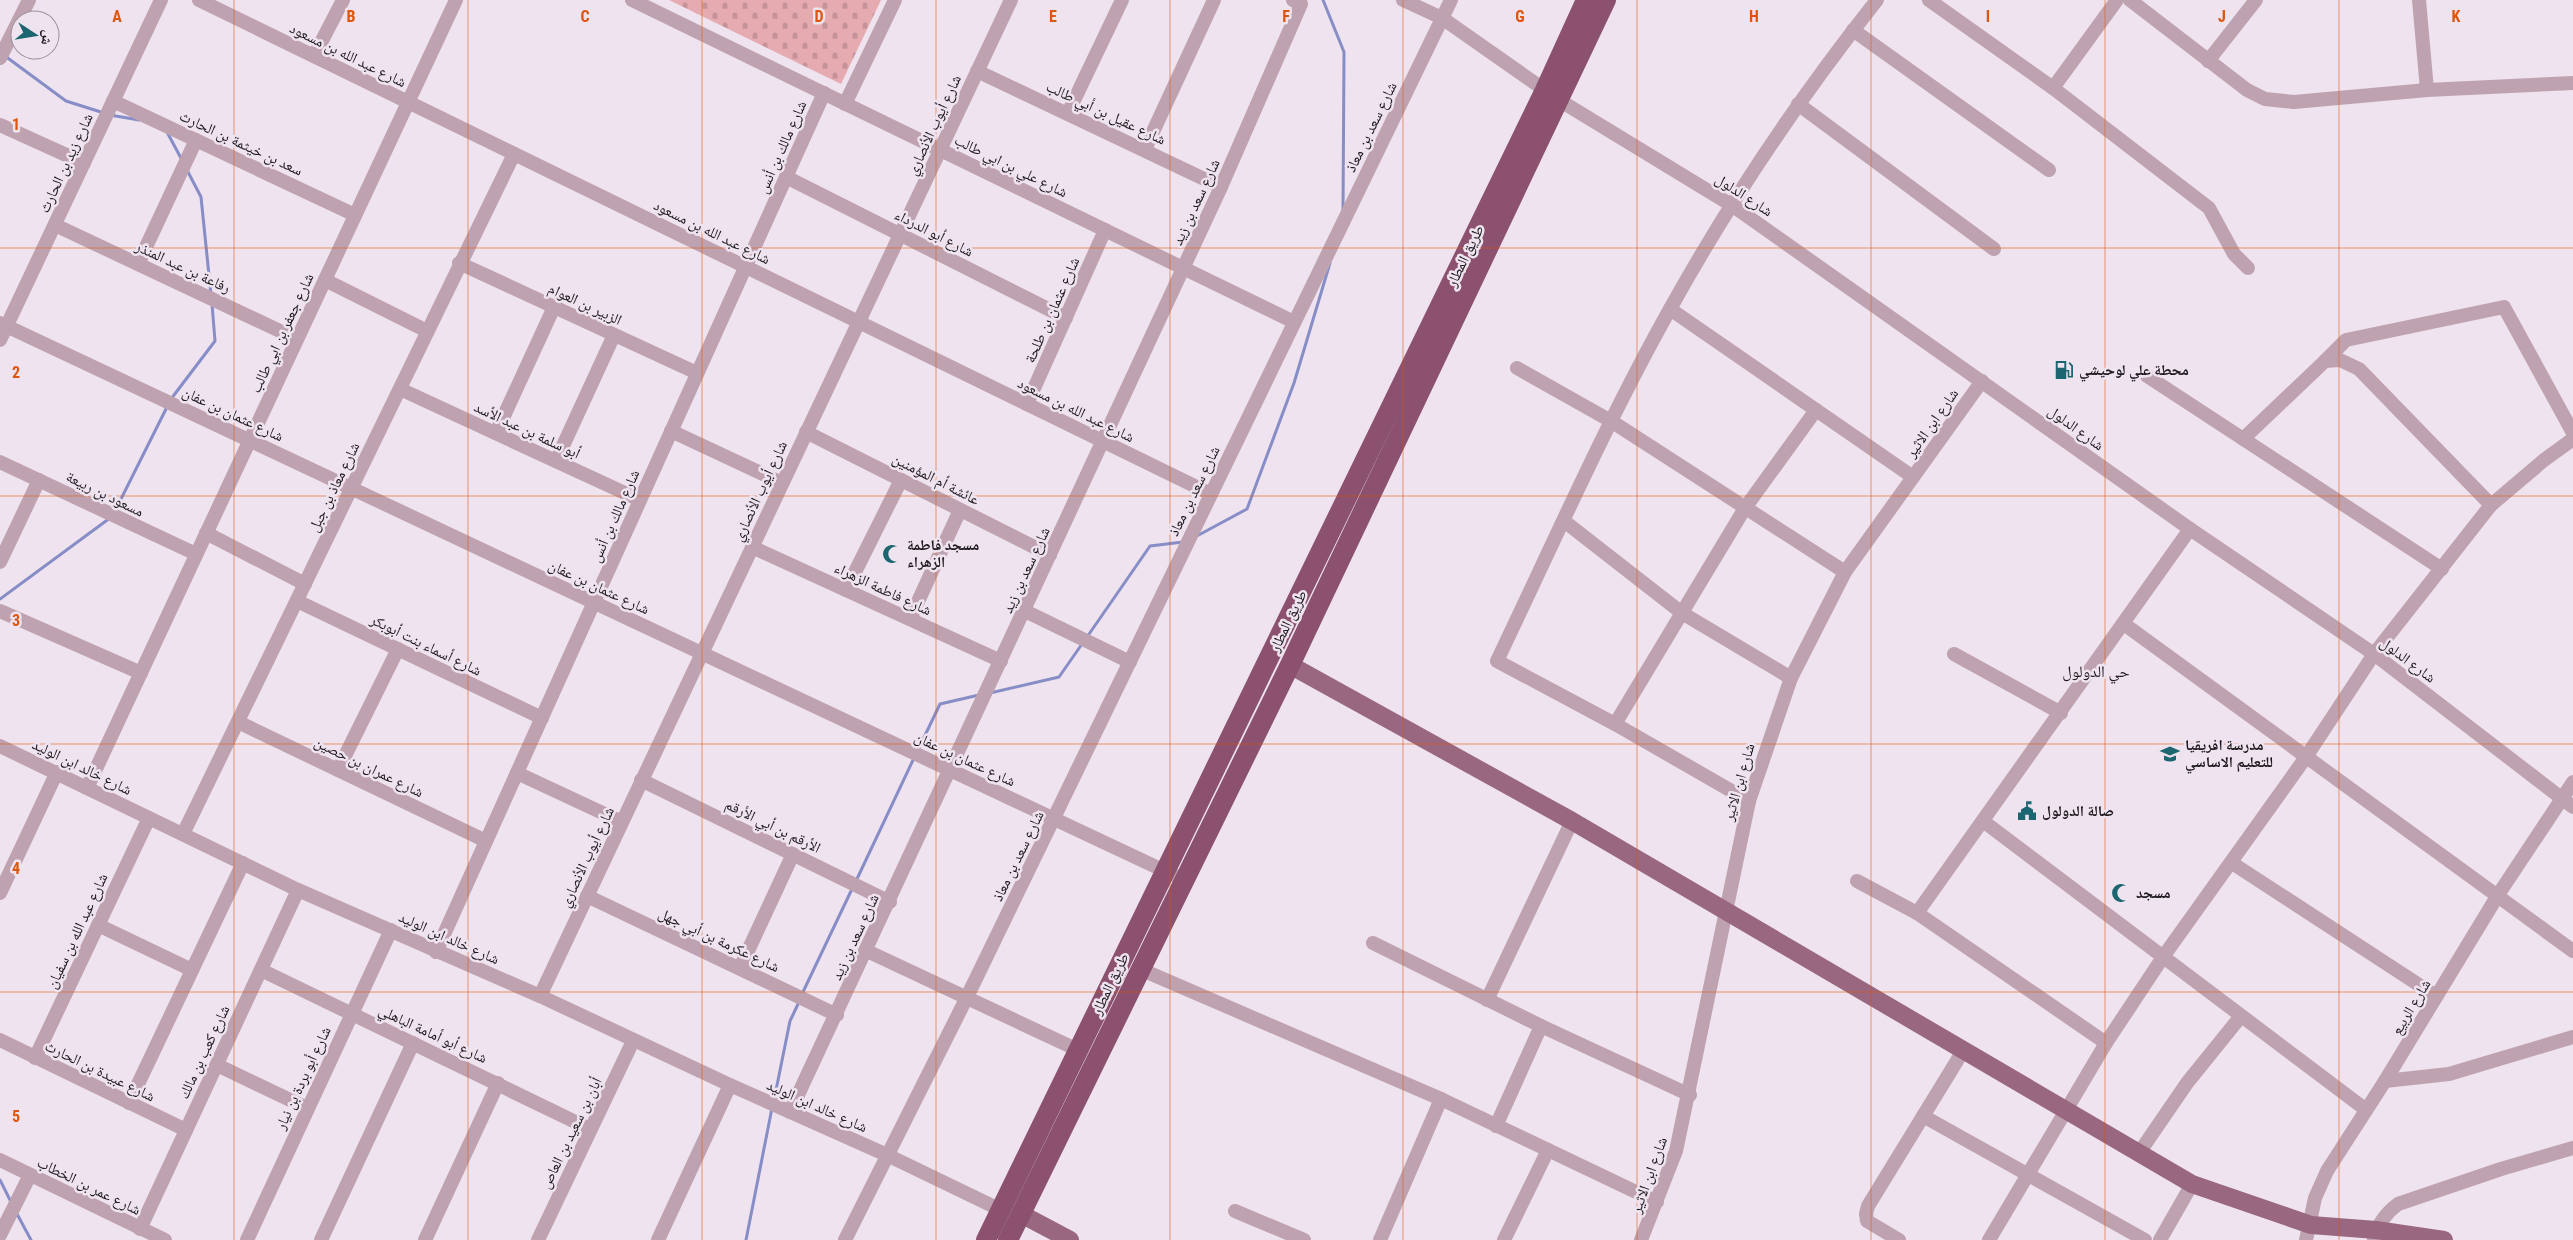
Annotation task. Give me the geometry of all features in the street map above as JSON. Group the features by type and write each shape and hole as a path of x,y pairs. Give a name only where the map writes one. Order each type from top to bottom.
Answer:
{"highway":[{"name":"طريق المطار","path":"986,1240 1011,1215 1140,968 1290,665 1552,95 1586,0"},
{"name":"طريق المطار","path":"1011,1215 1078,1050 1164,871 1552,95 1606,0"}],"main road":[{"path":"1290,665 1572,821 2192,1184 2308,1233 2444,1240"},
{"path":"1011,1215 1070,1240"}],"street":[{"path":"0,58 29,0"},
{"name":"شارع زيد بن الحارث","path":"0,340 3,324 84,163 161,0"},
{"name":"شارع عبد الله بن مسعود","path":"199,0 214,3 314,56 1211,494"},
{"path":"314,56 343,0"},
{"name":"شارع جعفر بن ابي طالب","path":"87,788 456,0"},
{"name":"شارع علي بن ابي طالب","path":"632,0 1294,322"},
{"path":"845,104 895,0"},
{"name":"شارع أيوب الأنصاري","path":"540,996 1011,0"},
{"path":"1068,113 1122,0"},
{"path":"1144,149 1214,0"},
{"name":"شارع سعد بن زيد","path":"790,1112 890,902 1221,187 1301,4 1292,0"},
{"name":"شارع الدلول","path":"1403,0 1442,18 1552,95 1733,206 2190,529 2374,654 2567,803"},
{"name":"شارع سعد بن معاذ","path":"845,1240 1054,819 1451,0"},
{"path":"1749,800 1615,724 1497,661 1612,421 1670,309 1798,104 1877,0"},
{"path":"1929,0 2053,88 2209,208 2234,254 2248,268"},
{"path":"2053,88 2117,0"},
{"path":"2130,0 2247,90 2265,99 2294,102 2427,90 2573,84"},
{"path":"2208,61 2256,0"},
{"path":"2419,0 2427,90"},
{"path":"1853,30 2049,170"},
{"name":"شارع عقيل بن أبي طالب","path":"977,71 1221,187"},
{"name":"شارع مالك بن أنس","path":"436,952 824,93"},
{"name":"سعد بن خيثمة بن الحارث","path":"113,101 355,215"},
{"path":"1798,104 1994,249"},
{"path":"0,125 84,163"},
{"path":"138,264 196,140"},
{"name":"شارع معاذ بن جبل","path":"183,834 428,332 459,263 514,154"},
{"name":"شارع أبو الدرداء","path":"786,177 1066,318"},
{"name":"رفاعة بن عبد المنذر","path":"54,224 297,339"},
{"name":"شارع عثمان بن طلحة","path":"1027,404 1106,230"},
{"name":"الزبير بن العوام","path":"459,263 698,372"},
{"path":"325,280 428,332"},
{"path":"496,434 554,307"},
{"path":"2243,439 2346,340 2504,307 2573,433"},
{"path":"1670,309 1913,477"},
{"name":"شارع عثمان بن عفان","path":"3,324 1184,880"},
{"path":"556,461 614,335"},
{"path":"2325,361 2340,360 2359,368 2491,505"},
{"path":"1517,368 1612,421 1845,572"},
{"path":"2147,376 2442,569"},
{"name":"شارع ابن الاثير","path":"1642,1240 1676,1151 1690,1095 1749,800 1791,678 1845,572 1982,381"},
{"name":"أبو سلمة بن عبد الأسد","path":"400,389 640,500"},
{"path":"1615,724 1745,508 1816,410"},
{"path":"671,431 782,483"},
{"name":"عائشة أم المؤمنين","path":"806,432 1050,555"},
{"path":"1989,1240 2106,1043 2163,957 2306,757 2374,654 2491,505 2544,460 2573,439"},
{"name":"مسعود بن ربيعة","path":"0,462 196,554"},
{"path":"0,562 38,480"},
{"path":"846,590 901,480"},
{"path":"910,619 960,510"},
{"path":"1564,521 1682,613 1791,678"},
{"path":"1918,913 2190,529"},
{"path":"206,534 305,584"},
{"name":"شارع فاطمة الزهراء","path":"752,547 1001,661"},
{"name":"شارع أسماء بنت أبوبكر","path":"296,601 542,718"},
{"path":"0,610 141,673"},
{"path":"1024,611 1130,662"},
{"path":"2124,624 2573,951"},
{"path":"338,770 398,649"},
{"path":"1954,654 2061,713"},
{"name":"شارع عمران بن حصين","path":"238,722 486,841"},
{"name":"شارع خالد ابن الوليد","path":"0,746 298,890 540,996 730,1085 887,1155 1011,1215"},
{"path":"2,884 57,772"},
{"path":"517,773 622,822"},
{"name":"الأرقم بن أبي الأرقم","path":"641,780 890,902"},
{"name":"شارع الربيع","path":"2308,1233 2315,1198 2327,1171 2365,1109 2385,1081 2498,895 2567,803 2573,782"},
{"name":"شارع عبد الله بن سفيان","path":"35,1058 149,818"},
{"path":"1487,1000 1572,821"},
{"path":"1982,822 2365,1109"},
{"path":"740,968 792,854"},
{"path":"2232,862 2436,996"},
{"path":"129,1103 243,863"},
{"path":"1858,881 1918,913 2106,1043"},
{"name":"شارع كعب بن مالك","path":"140,1229 298,890"},
{"name":"شارع عكرمة بن أبي جهل","path":"587,896 837,1015"},
{"path":"98,925 192,970"},
{"name":"شارع أبو بردة بن نيار","path":"247,1240 391,930"},
{"path":"1373,943 1541,1026 1690,1095"},
{"path":"867,951 1078,1050"},
{"path":"1140,968 1441,1099 1657,1202"},
{"name":"شارع أبو أمامة الباهلي","path":"261,970 590,1129"},
{"path":"2139,1154 2187,1083 2241,1016"},
{"path":"1496,1126 1541,1026"},
{"path":"2385,1081 2449,1074 2573,1037"},
{"name":"شارع عبيدة بن الحارث","path":"0,1040 186,1130"},
{"name":"أبان بن سعيد بن العاص","path":"538,1240 634,1041"},
{"path":"320,1240 413,1043"},
{"path":"1899,1240 1868,1221 1866,1214 1868,1206 1963,1051"},
{"path":"216,1065 307,1108"},
{"path":"425,1240 498,1083"},
{"path":"658,1240 730,1085"},
{"path":"1380,1240 1441,1099"},
{"path":"1923,1116 2144,1240"},
{"path":"2375,1235 2388,1212 2398,1204 2501,1169 2573,1148"},
{"path":"1504,1240 1548,1150"},
{"name":"شارع عمر بن الخطاب","path":"0,1160 165,1240"},
{"path":"0,1235 30,1175"},
{"path":"2160,1240 2192,1184"},
{"path":"1235,1211 1304,1240"}],"green space":[{"path":"669,0 881,0 841,84"}],"waterway":[{"path":"1323,0 1344,52 1343,211"},
{"path":"5,56 66,101 104,113"},
{"path":"110,115 139,120"},
{"path":"167,132 182,160"},
{"path":"187,170 201,197 211,295"},
{"path":"1195,537 1247,509 1294,383 1330,263"},
{"path":"171,399 215,341 212,304"},
{"path":"115,511 168,405"},
{"path":"0,599 110,518"},
{"path":"1087,637 1150,546 1183,542"},
{"path":"990,693 1059,677 1082,644"},
{"path":"918,750 940,704 979,695"},
{"path":"856,881 914,758"},
{"path":"802,994 852,889"},
{"path":"774,1100 790,1021 799,1002"},
{"path":"746,1240 772,1108"},
{"path":"0,1180 11,1202"},
{"path":"16,1212 31,1240"}],"place":[{"name":"محطة علي لوحيشي","path":"2064,370"},
{"name":"مسجد فاطمة الزهراء","path":"892,554"},
{"name":"مدرسة افريقيا للتعليم الاساسي","path":"2170,754"},
{"name":"صالة الدولول","path":"2027,811"},
{"name":"مسجد","path":"2121,893"}],"district":[{"name":"حي الدولول","path":"2096,671"}]}
